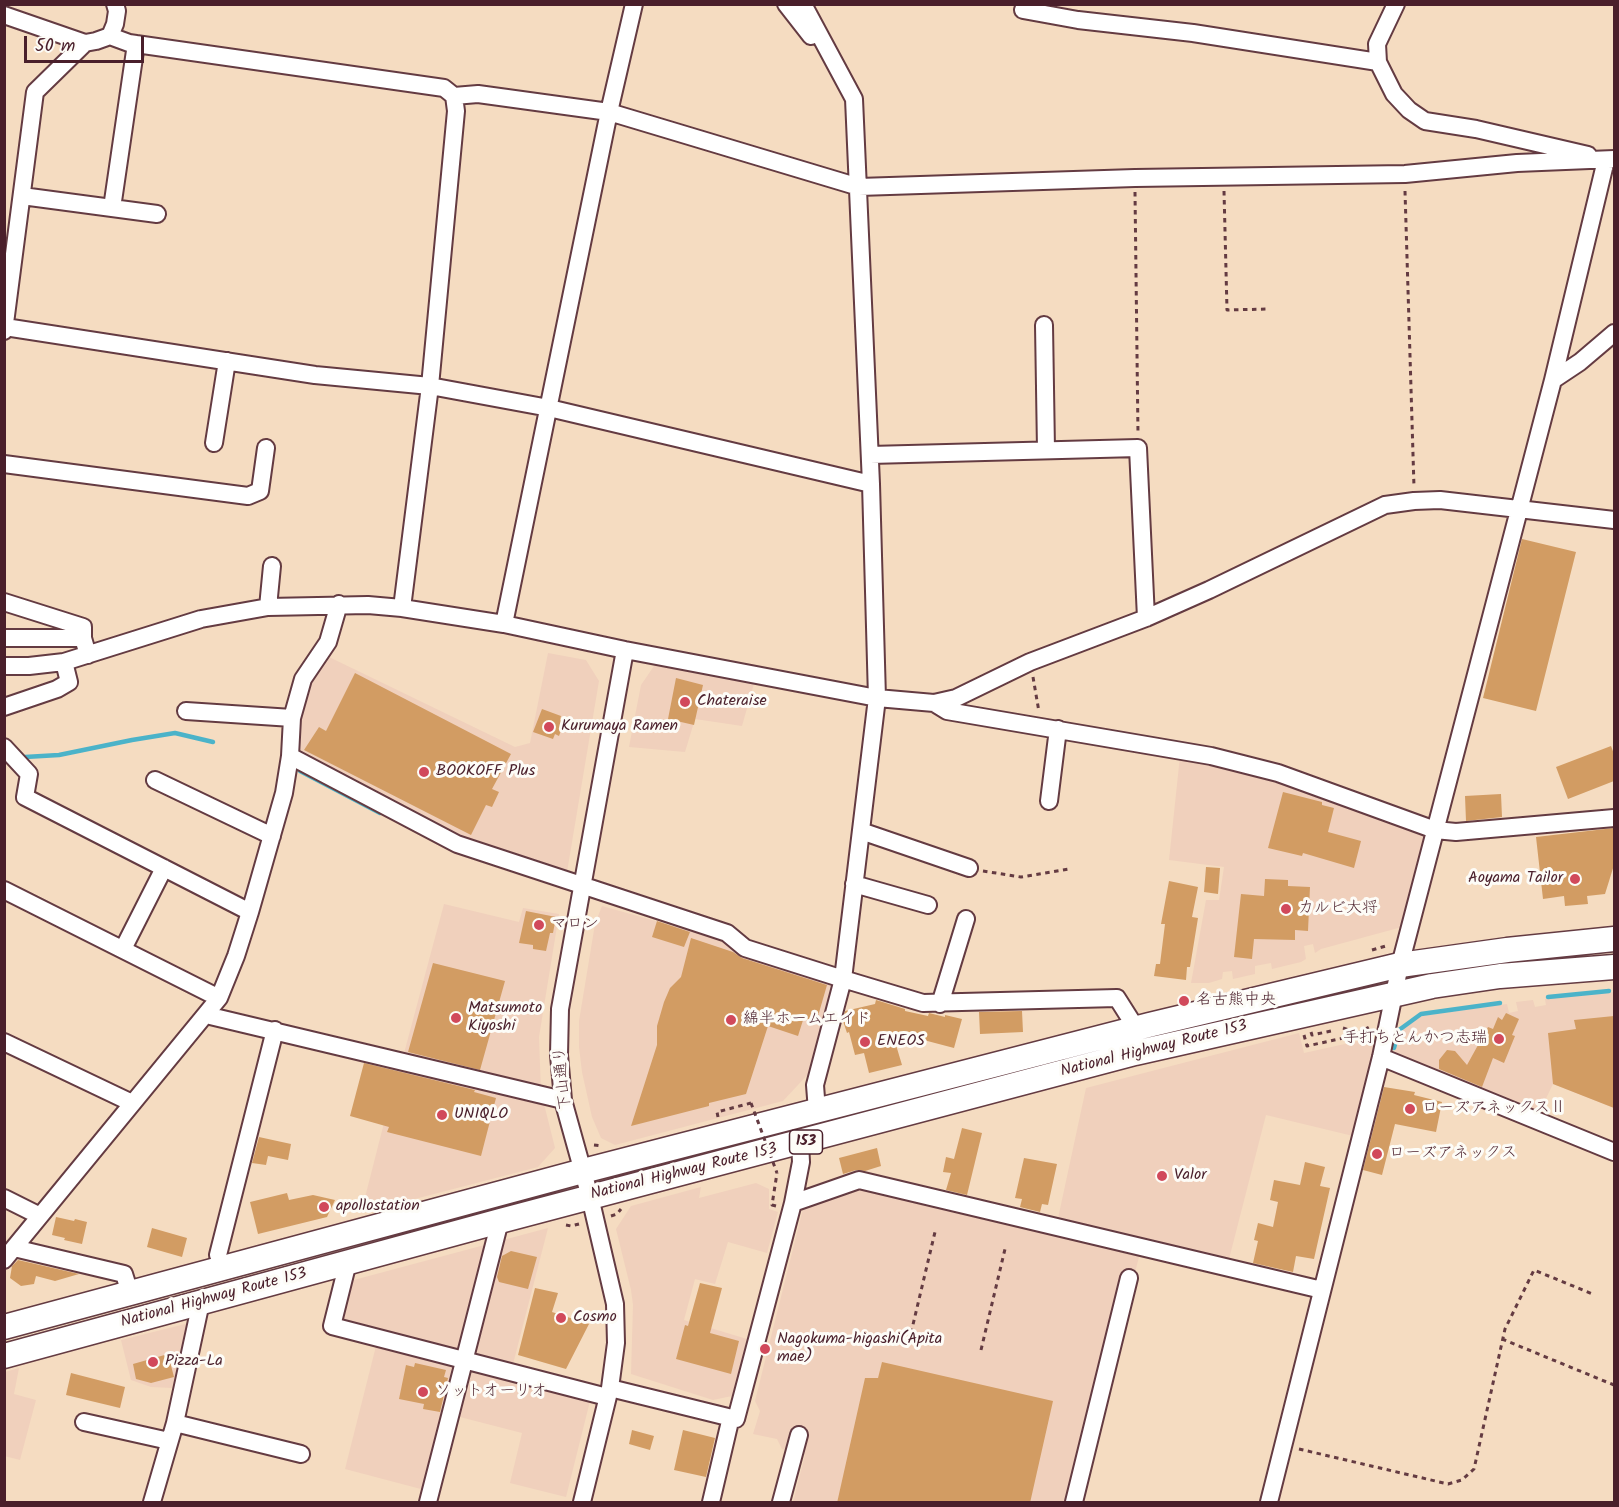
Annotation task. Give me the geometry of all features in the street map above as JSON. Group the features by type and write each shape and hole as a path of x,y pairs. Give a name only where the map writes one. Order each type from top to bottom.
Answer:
{"highway":[{"name":"National Highway Route 153","path":"4,1327 583,1171 1136,1028 1400,965 1507,950 1614,939"},
{"name":"National Highway Route 153","path":"4,1356 500,1221 1135,1053 1394,993 1500,976 1614,967"}],"street":[{"path":"110,36 115,24 117,11 115,4"},
{"path":"504,624 609,112 634,4"},
{"path":"786,4 831,59"},
{"path":"803,4 854,99 870,455 877,698 843,979 815,1085 817,1111"},
{"path":"1396,4 1377,44 1378,62 1394,94 1409,110 1425,121 1476,129 1610,160"},
{"path":"1023,10 1078,20 1193,33 1378,62"},
{"path":"4,15 85,43 110,36 136,44 444,88 454,96 478,94 609,112 859,187 1135,178 1405,174 1517,163 1610,160"},
{"path":"85,43 35,92 5,329 315,375 430,386 549,408 871,484"},
{"path":"112,208 136,44"},
{"path":"402,608 430,386 456,111 454,96"},
{"path":"1269,1503 1381,1057 1400,965 1610,160"},
{"path":"22,196 157,214"},
{"path":"1044,325 1046,450"},
{"path":"1553,380 1614,333"},
{"path":"214,443 227,362"},
{"path":"4,464 248,496 260,490 266,448"},
{"path":"870,455 1138,448 1146,618"},
{"path":"4,666 64,662 201,619 268,607 339,604 402,608 504,624 625,650 877,698 934,703 956,698 1030,662 1146,618 1219,586 1385,505 1440,500 1614,520"},
{"path":"268,607 272,566"},
{"path":"4,602 83,627 83,638 88,655"},
{"path":"130,1293 124,1274 9,1254 219,998 250,912 284,793 290,756 292,718 303,680 328,642 339,604"},
{"path":"4,638 83,638"},
{"name":"下山通り","path":"582,1503 608,1392 616,1343 615,1304 590,1197 563,1100 559,1055 560,1009 625,650"},
{"path":"4,707 57,689 69,682 64,662"},
{"path":"934,703 947,711 1212,756 1278,773 1436,830 1456,832 1614,818"},
{"path":"186,711 292,718"},
{"path":"1049,801 1050,727"},
{"path":"4,747 29,774 25,797 250,912"},
{"path":"290,756 457,844 727,933 745,948 923,1003 1117,998 1136,1028"},
{"path":"155,780 272,836"},
{"path":"861,831 969,868"},
{"path":"123,950 164,868"},
{"path":"854,885 927,905"},
{"path":"4,890 219,998"},
{"path":"940,1004 966,919"},
{"path":"206,1014 563,1100"},
{"path":"218,1255 275,1030"},
{"path":"4,1042 132,1103"},
{"path":"1381,1057 1614,1152"},
{"path":"348,1262 332,1326 464,1360 736,1419 793,1203 801,1162 800,1143"},
{"path":"793,1203 859,1180 1322,1290"},
{"path":"4,1198 40,1216"},
{"path":"428,1503 500,1221"},
{"path":"1074,1503 1129,1278"},
{"path":"152,1503 175,1423 201,1302"},
{"path":"711,1503 731,1417"},
{"path":"84,1422 169,1441"},
{"path":"175,1423 301,1454"},
{"path":"781,1503 799,1435"}],"path":[{"path":"1405,174 1414,501"},
{"path":"1223,177 1227,310 1268,309"},
{"path":"1135,178 1138,448"},
{"path":"1030,662 1050,727"},
{"path":"969,868 1020,877 1069,869"},
{"path":"1312,1035 1344,1028 1358,1033"},
{"path":"751,1103 777,1173"},
{"path":"911,1333 935,1232"},
{"path":"981,1350 1005,1249"},
{"path":"1283,1446 1448,1484 1462,1480 1474,1468 1504,1329 1534,1270 1594,1295"},
{"path":"1502,1339 1614,1385"}],"shaded area":[{"path":"548,653 586,660 599,681 567,872 483,845 420,816 297,748 296,722 309,682 327,656 515,747 530,743"},
{"path":"654,666 706,670 755,680 742,726 695,719 685,752 629,747 641,685"},
{"path":"1180,756 1214,758 1426,831 1402,927 1321,949 1315,953 1313,944 1304,946 1306,959 1301,962 1272,969 1271,963 1255,966 1255,974 1233,979 1232,971 1223,972 1222,979 1209,983 1191,983 1206,900 1219,900 1224,867 1169,860"},
{"path":"444,904 519,922 523,908 559,914 539,1037 541,1092 403,1057"},
{"path":"602,906 716,938 729,945 836,981 812,1070 783,1101 615,1145 601,1138 592,1117 582,1072 579,1021 595,924"},
{"path":"1614,992 1614,1108 1553,1084 1538,1115 1394,1054 1401,1030 1422,1016 1507,1004 1509,1013 1518,1011 1516,1002 1533,1000 1535,1007 1546,1005 1545,999"},
{"path":"1299,1033 1304,1053 1372,1038 1377,1047 1353,1136 1266,1115 1228,1263 1057,1223 1086,1088"},
{"path":"398,1068 544,1104 555,1148 538,1167 361,1213"},
{"path":"756,1183 769,1189 769,1209 778,1212 767,1253 728,1242 715,1284 695,1279 684,1320 747,1339 732,1396 713,1400 631,1374 633,1305 616,1229 631,1206 701,1187 699,1198"},
{"path":"862,1185 1140,1253 1076,1502 793,1502 805,1455 782,1449 777,1439 753,1434 760,1411 755,1401 804,1205"},
{"path":"548,1228 512,1368 338,1324 350,1281"},
{"path":"189,1323 172,1388 151,1387 131,1380 121,1340"},
{"path":"377,1342 591,1397 566,1497 510,1483 522,1433 456,1416 436,1493 345,1469"},
{"path":"19,1368 14,1394 36,1400 20,1460 4,1456 5,1372"}],"building":[{"path":"1522,539 1576,552 1536,711 1483,698"},
{"name":"BOOKOFF Plus","path":"355,673 511,754 492,789 499,792 492,807 486,805 471,835 304,750 319,727 326,731"},
{"name":"Chateraise","path":"676,678 703,685 694,725 668,719"},
{"name":"Kurumaya Ramen","path":"542,709 561,716 560,720 564,722 559,736 555,734 553,739 533,732"},
{"path":"1611,746 1614,754 1614,781 1568,799 1556,767"},
{"path":"1283,792 1322,802 1322,805 1334,808 1328,832 1361,841 1354,868 1303,853 1302,856 1268,848"},
{"path":"1501,794 1502,817 1466,821 1465,796"},
{"name":"Aoyama Tailor","path":"1614,828 1614,865 1605,894 1587,896 1588,904 1565,906 1564,896 1543,899 1536,837"},
{"path":"1206,867 1220,868 1218,894 1204,892"},
{"name":"カルビ大将","path":"1265,879 1288,880 1288,886 1310,887 1308,931 1295,930 1295,940 1254,939 1252,959 1234,957 1241,894 1264,896"},
{"path":"1169,881 1198,887 1192,917 1198,918 1186,980 1154,976 1156,964 1160,964 1165,924 1161,924"},
{"name":"マロン","path":"526,911 556,917 546,951 533,949 533,945 519,943"},
{"path":"657,921 690,932 684,947 652,937"},
{"name":"綿半ホームエイド","path":"691,938 733,952 742,958 827,985 816,1023 804,1017 798,1036 768,1026 746,1094 631,1126 657,1045 657,1026 664,1002 670,988 681,977"},
{"name":"Matsumoto Kiyoshi","path":"433,963 505,981 480,1070 408,1052"},
{"path":"876,1000 905,1009 905,1011 962,1019 954,1048 916,1038 916,1040 893,1035 902,1065 869,1073 864,1053 855,1055 849,1032 847,1033 843,1021 845,1011 875,1004"},
{"path":"1022,1011 1023,1032 980,1034 979,1012"},
{"path":"1506,1013 1519,1019 1512,1035 1515,1036 1504,1063 1493,1058 1482,1087 1439,1069 1439,1060 1447,1050 1455,1051 1467,1065 1488,1027 1493,1029 1498,1017 1502,1020"},
{"path":"1614,1016 1614,1108 1553,1084 1548,1033 1576,1029 1574,1020"},
{"name":"UNIQLO","path":"364,1063 475,1090 474,1092 496,1098 481,1156 387,1132 389,1127 350,1116"},
{"path":"1384,1087 1415,1092 1414,1095 1442,1102 1436,1132 1395,1124 1382,1175 1363,1170"},
{"path":"962,1128 982,1133 967,1195 946,1190 951,1173 943,1172 946,1157 954,1159"},
{"path":"259,1137 291,1144 288,1160 268,1156 266,1165 252,1163"},
{"path":"877,1148 881,1166 843,1174 839,1158"},
{"path":"1024,1158 1057,1164 1048,1205 1042,1204 1040,1212 1020,1207 1022,1199 1015,1198"},
{"path":"1305,1162 1325,1167 1320,1186 1330,1188 1314,1259 1296,1256 1293,1272 1253,1263 1258,1241 1254,1240 1258,1223 1273,1227 1278,1202 1270,1200 1274,1180 1300,1185"},
{"path":"287,1193 289,1200 313,1195 335,1200 327,1217 258,1234 250,1202"},
{"path":"56,1217 87,1222 82,1244 52,1235"},
{"path":"152,1228 187,1238 182,1257 147,1247"},
{"path":"511,1251 537,1257 528,1289 499,1282 497,1277 502,1256"},
{"path":"18,1260 79,1274 55,1281 36,1276 34,1284 21,1286 10,1278 12,1266"},
{"path":"700,1283 722,1288 710,1333 739,1341 731,1374 676,1359"},
{"path":"535,1288 558,1293 552,1312 589,1324 566,1369 518,1355"},
{"path":"168,1354 174,1377 151,1383 136,1379 133,1364"},
{"path":"882,1362 1053,1401 1030,1503 837,1503 865,1378 878,1378"},
{"name":"ソットオーリオ","path":"415,1363 446,1370 444,1377 448,1378 440,1412 423,1409 424,1404 399,1399 406,1365 414,1367"},
{"path":"71,1373 125,1387 120,1408 66,1395"},
{"path":"632,1430 654,1436 650,1450 629,1444"},
{"path":"683,1430 715,1438 706,1477 674,1470"}],"waterway":[{"path":"25,757 59,755 175,733 213,742"},
{"path":"300,771 380,813"},
{"path":"1548,997 1609,991"},
{"path":"1394,1048 1399,1030 1421,1014 1500,1003"}],"place":[{"name":"Chateraise","path":"685,702"},
{"name":"Kurumaya Ramen","path":"549,727"},
{"name":"BOOKOFF Plus","path":"424,772"},
{"name":"Aoyama Tailor","path":"1575,879"},
{"name":"カルビ大将","path":"1286,909"},
{"name":"マロン","path":"539,925"},
{"name":"名古熊中央","path":"1184,1001"},
{"name":"Matsumoto Kiyoshi","path":"456,1018"},
{"name":"綿半ホームエイド","path":"731,1020"},
{"name":"手打ちとんかつ志瑞","path":"1499,1039"},
{"name":"ENEOS","path":"865,1042"},
{"name":"ローズアネックスⅡ","path":"1410,1109"},
{"name":"UNIQLO","path":"442,1115"},
{"name":"ローズアネックス","path":"1377,1154"},
{"name":"Valor","path":"1162,1176"},
{"name":"apollostation","path":"324,1207"},
{"name":"Cosmo","path":"561,1318"},
{"name":"Nagokuma-higashi(Apita mae)","path":"765,1349"},
{"name":"Pizza-La","path":"153,1362"},
{"name":"ソットオーリオ","path":"423,1392"}]}
